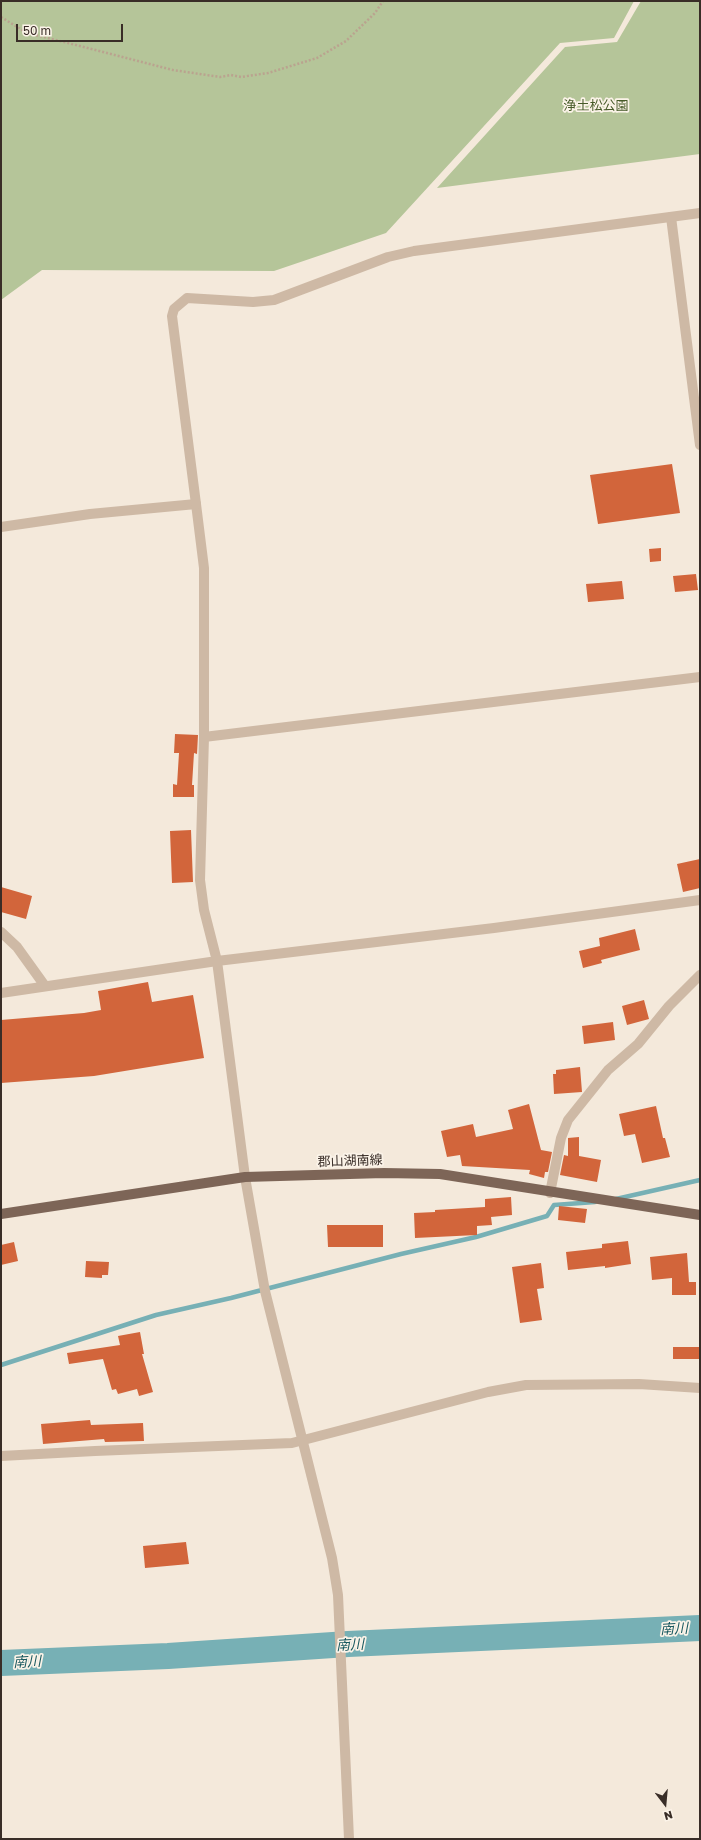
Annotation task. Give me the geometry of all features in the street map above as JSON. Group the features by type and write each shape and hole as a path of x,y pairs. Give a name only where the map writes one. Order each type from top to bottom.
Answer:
{"main road":[{"name":"郡山湖南線","path":"1,1214 245,1177 384,1172 440,1174 700,1215"}],"street":[{"path":"349,1839 338,1595 332,1558 265,1291 245,1177 217,961 204,910 200,880 204,738 204,568 172,316 174,309 187,298 253,302 274,300 388,257 414,251 700,213"},
{"path":"671,217 700,445"},
{"path":"1,527 90,514 196,504"},
{"path":"204,738 700,677"},
{"path":"1,993 217,961 494,928 700,900"},
{"path":"1,932 17,947 45,986"},
{"path":"550,1192 561,1138 568,1120 608,1070 638,1044 669,1006 700,974"},
{"path":"1,1456 96,1450 292,1443 488,1392 526,1386 639,1384 700,1388"}],"path":[{"path":"1,17 27,32 173,70 220,77 231,75 241,77 268,73 317,58 346,41 375,13 383,1"}],"green space":[{"path":"1,1 634,1 614,38 560,43 386,233 274,271 42,270 1,300"},
{"name":"浄土松公園","path":"641,1 700,1 700,154 437,188 565,47 617,42"}],"building":[{"path":"672,464 680,513 598,524 590,475"},
{"path":"661,548 661,561 650,562 649,549"},
{"path":"696,574 698,590 675,592 673,576"},
{"path":"622,581 624,599 588,602 586,584"},
{"path":"175,734 198,735 197,754 194,753 192,785 194,785 194,797 173,797 173,784 177,785 179,753 174,753"},
{"path":"191,830 193,882 172,883 170,831"},
{"path":"700,859 700,888 683,892 677,864"},
{"path":"1,887 32,896 26,919 1,912"},
{"path":"635,929 640,950 601,960 602,963 583,968 579,951 600,946 599,938"},
{"path":"148,982 152,1002 193,995 204,1058 94,1076 1,1083 1,1020 84,1013 101,1010 98,991"},
{"path":"644,1000 649,1019 627,1025 622,1006"},
{"path":"613,1022 615,1040 584,1044 582,1026"},
{"path":"580,1067 582,1092 554,1094 553,1074 556,1074 556,1070"},
{"path":"529,1104 541,1150 552,1152 548,1172 545,1172 544,1178 529,1174 530,1170 462,1166 460,1155 447,1157 441,1131 473,1124 476,1137 513,1129 508,1110"},
{"path":"656,1106 663,1138 665,1138 670,1157 642,1163 635,1134 624,1136 619,1114"},
{"path":"579,1137 579,1156 601,1160 597,1182 560,1175 564,1155 568,1156 568,1138"},
{"path":"511,1197 512,1215 491,1217 492,1225 477,1226 477,1235 415,1238 414,1213 435,1212 435,1210 485,1207 485,1199"},
{"path":"559,1206 587,1209 585,1223 558,1220"},
{"path":"327,1225 383,1225 383,1247 328,1247"},
{"path":"628,1241 631,1264 605,1268 605,1266 568,1270 566,1252 602,1248 602,1244"},
{"path":"14,1242 18,1261 1,1265 1,1245"},
{"path":"687,1253 689,1282 696,1282 696,1295 672,1295 672,1278 652,1280 650,1257"},
{"path":"86,1261 109,1262 108,1275 102,1275 102,1278 85,1277"},
{"path":"541,1263 544,1288 537,1289 542,1320 520,1323 512,1267"},
{"path":"140,1332 144,1354 142,1354 153,1392 139,1396 137,1389 118,1394 116,1389 112,1390 103,1359 69,1364 67,1353 120,1345 118,1336"},
{"path":"673,1347 700,1347 700,1359 673,1359"},
{"path":"90,1420 91,1425 143,1423 144,1441 105,1442 104,1439 43,1444 41,1424"},
{"path":"186,1542 189,1564 145,1568 143,1546"}],"waterway":[{"path":"616,1199 700,1180"},
{"path":"1,1365 156,1315 231,1298 401,1254 476,1237 547,1216 554,1205 595,1202"},
{"name":"南川","path":"1,1663 168,1656 348,1644 700,1628"}]}
